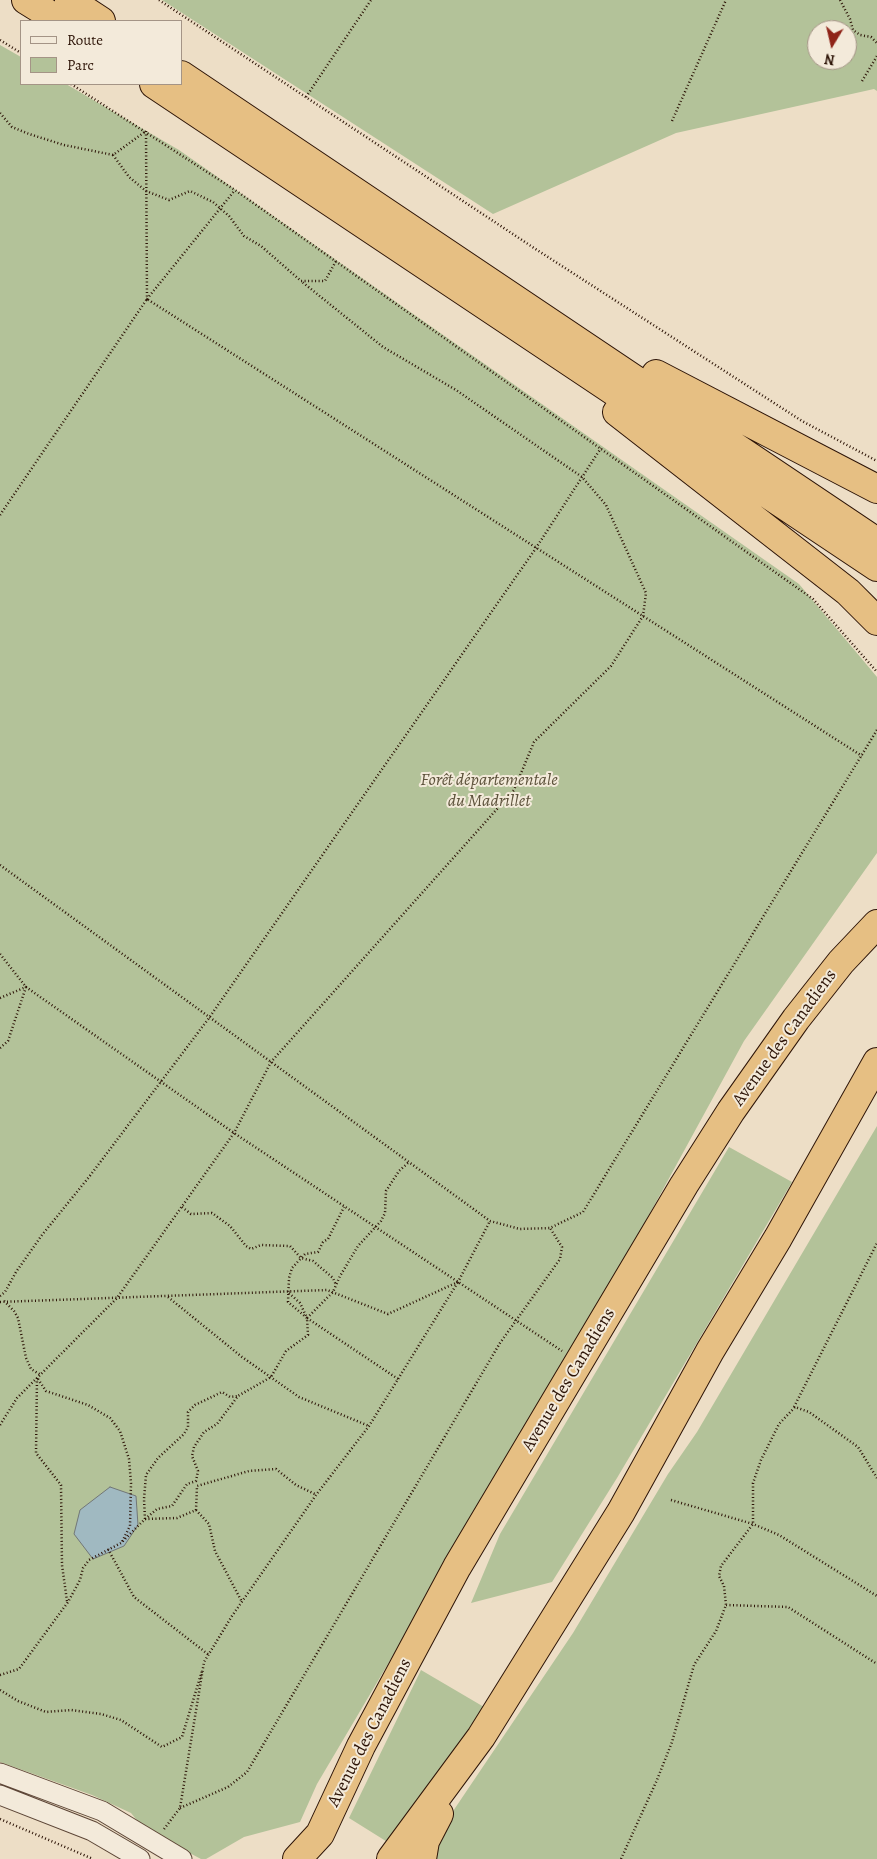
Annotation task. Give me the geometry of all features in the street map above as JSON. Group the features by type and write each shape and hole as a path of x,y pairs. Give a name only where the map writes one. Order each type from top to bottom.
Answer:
{"highway":[{"path":"26,0 58,20"},
{"path":"69,0 99,20"},
{"path":"182,77 877,542"},
{"path":"155,85 877,567"},
{"path":"554,326 587,332 673,384 877,488"},
{"path":"564,358 588,391 848,592 877,622"},
{"name":"Avenue des Canadiens","path":"297,1859 320,1834 361,1746 457,1567 684,1185 731,1111 796,1019 841,962 877,924"},
{"path":"422,1859 425,1841 482,1737 621,1512 710,1351 778,1238 877,1062"},
{"path":"392,1859 482,1737"}],"street":[{"path":"0,1772 102,1811 182,1859"},
{"path":"0,1795 92,1831 140,1859"}],"path":[{"path":"159,0 802,422 877,461"},
{"path":"306,97 371,0"},
{"path":"672,121 726,0"},
{"path":"840,0 850,19 853,30 860,35 871,37 877,43"},
{"path":"0,40 20,52"},
{"path":"862,81 877,56"},
{"path":"73,85 235,190 336,260 813,599 877,672"},
{"path":"0,113 12,127 29,134 64,145 113,155 130,177 146,191 169,200 190,191 212,202 229,216 244,236 261,246 383,347 456,390 582,477 606,505 646,593 643,616 611,666 534,742 514,790 271,1062 234,1133 118,1298 17,1398 0,1425"},
{"path":"113,155 146,131"},
{"path":"146,131 147,299"},
{"path":"0,515 147,299 235,190"},
{"path":"301,281 325,280 336,260"},
{"path":"147,299 862,756"},
{"path":"0,1296 5,1292 16,1272 42,1235 90,1177 209,1018 536,548 601,448"},
{"path":"0,865 490,1221 520,1229 550,1228 582,1212 877,730"},
{"path":"0,954 26,987 234,1133 569,1356"},
{"path":"0,998 26,987"},
{"path":"0,1048 8,1041 26,987"},
{"path":"307,1318 334,1292 358,1246 376,1228 385,1213 386,1191 399,1171 409,1162"},
{"path":"182,1206 191,1214 212,1212 230,1226 246,1246 251,1249 261,1245 290,1246 301,1258 313,1261 333,1278 336,1285"},
{"path":"344,1206 328,1239 323,1242 318,1252 312,1254 309,1252 292,1268 289,1278 288,1302 307,1318 398,1379"},
{"path":"0,1690 18,1701 46,1712 71,1710 101,1714 121,1720 162,1748 182,1737 204,1662 242,1602 316,1495 369,1426 458,1282 490,1221"},
{"path":"180,1808 228,1787 247,1772 412,1488 515,1320 560,1260 562,1246 550,1228"},
{"path":"621,1859 669,1750 694,1665 716,1631 726,1605 724,1586 719,1576 721,1566 753,1524 753,1483 761,1460 779,1424 793,1408 877,1243"},
{"path":"2,1301 334,1292 388,1314 458,1282"},
{"path":"145,1519 146,1475 158,1458 184,1434 188,1427 188,1412 195,1405 222,1392 230,1397 238,1396 271,1377 286,1351 308,1335 307,1318 300,1304 288,1292"},
{"path":"167,1296 242,1358 299,1397 369,1426"},
{"path":"2,1301 14,1311 18,1318 26,1358 31,1369 41,1375"},
{"path":"37,1378 46,1391 88,1405 110,1418 120,1431 129,1459 131,1483 130,1526 122,1543"},
{"path":"37,1378 36,1453 61,1486 62,1565 68,1602"},
{"path":"0,1675 19,1669 68,1602 89,1560 108,1548 122,1543 145,1519 157,1510 172,1506 187,1484 196,1481 198,1471 192,1456 194,1447 204,1432 217,1424 238,1396"},
{"path":"793,1408 809,1412 858,1447 877,1478"},
{"path":"242,1602 215,1551 208,1524 196,1510 197,1486 249,1471 276,1469 296,1485 316,1495"},
{"path":"671,1500 753,1524 779,1534 877,1596"},
{"path":"145,1519 177,1518 196,1510"},
{"path":"108,1548 134,1597 209,1655"},
{"path":"726,1605 788,1608 877,1664"},
{"path":"154,1842 180,1808 204,1662"},
{"path":"0,1819 93,1859"}],"green space":[{"path":"162,0 877,0 877,91 874,89 676,133 493,214"},
{"name":"Forêt départementale du Madrillet","path":"0,45 20,56 20,85 68,85 179,150 799,584 877,677 877,853 744,1041 596,1312 317,1784 300,1822 244,1837 206,1859 201,1859 144,1829 131,1813 92,1795 0,1762"},
{"path":"877,1126 877,1859 434,1859 441,1829 573,1633 668,1474 697,1432"},
{"path":"729,1147 792,1182 617,1478 552,1582 471,1603 500,1534"},
{"path":"421,1670 484,1707 389,1843 349,1818"}],"water":[{"path":"110,1487 136,1496 138,1525 124,1546 93,1559 74,1534 80,1510"}]}
